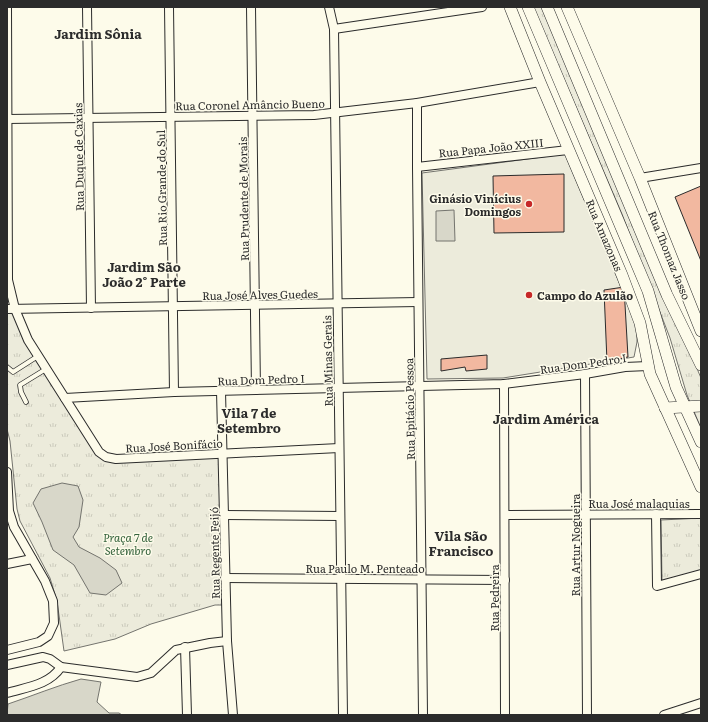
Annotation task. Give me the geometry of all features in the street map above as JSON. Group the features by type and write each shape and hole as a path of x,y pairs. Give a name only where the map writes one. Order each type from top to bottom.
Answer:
{"main road":[{"name":"Rua Amazonas","path":"510,7 568,150 622,275 640,323 648,366 665,408 699,481"},
{"path":"528,7 648,291 676,387 701,442"},
{"path":"547,7 667,295 701,365"},
{"name":"Rua Thomaz Jasso","path":"567,7 640,178 701,331"},
{"path":"665,408 701,406"}],"street":[{"path":"7,7 8,280 11,308 28,340 65,398"},
{"name":"Rua Duque de Caxias","path":"88,7 91,308"},
{"name":"Rua Rio Grande do Sul","path":"169,7 174,392"},
{"name":"Rua Prudente de Morais","path":"251,7 256,390"},
{"name":"Rua Minas Gerais","path":"329,7 334,29 343,715"},
{"path":"334,29 482,7"},
{"name":"Rua Coronel Amâncio Bueno","path":"7,119 314,115 417,103 540,82"},
{"name":"Rua Epitácio Pessoa","path":"417,103 416,167 420,386 423,715"},
{"name":"Rua Papa João XXIII","path":"416,167 568,150"},
{"path":"640,178 701,168"},
{"name":"Rua José Alves Guedes","path":"11,308 418,302"},
{"name":"Rua Dom Pedro I","path":"65,398 174,392 504,384 584,374 625,367 648,366"},
{"name":"Rua Artur Nogueira","path":"584,374 587,715"},
{"name":"Rua Pedreira","path":"504,384 505,715"},
{"name":"Rua Regente Feijó","path":"221,391 227,641 233,715"},
{"name":"Rua José Bonifácio","path":"65,398 99,452 106,457 116,458 223,454 339,448"},
{"path":"7,472 9,511 14,527 45,581 53,601 54,623 48,636 38,642 7,650"},
{"path":"656,514 657,586 701,574"},
{"name":"Rua José malaquias","path":"504,515 701,514"},
{"path":"224,515 340,516"},
{"path":"7,564 32,559"},
{"name":"Rua Paulo M. Penteado","path":"225,578 505,580"},
{"path":"7,664 50,658 61,666 138,677 151,673 176,650 185,647 227,641"},
{"path":"185,647 187,715"},
{"path":"7,693 45,682 56,674 61,666"},
{"path":"664,715 701,703"}],"lane":[{"path":"7,367 13,372 38,356"},
{"path":"26,402 21,392 20,385 46,369"}],"green space":[{"path":"533,7 544,7 701,378 701,428 687,395 670,338 622,214"},
{"path":"565,154 637,325 637,342 634,357 503,378 427,379 422,173"},
{"name":"Praça 7 de Setembro","path":"7,311 13,311 106,458 221,458 225,605 215,605 151,624 115,639 64,651 57,601 50,578 20,521 17,509 10,441 7,429"},
{"path":"701,518 701,571 662,581 661,520"}],"shaded area":[{"path":"454,210 455,241 436,241 436,211"},
{"path":"62,483 78,486 83,500 79,527 73,537 79,547 100,558 116,570 122,583 106,595 90,593 74,565 53,550 33,503 41,489"},
{"path":"81,679 101,682 97,702 109,713 119,713 122,715 7,715 8,704"}],"building":[{"name":"Ginásio Vinícius Domingos","path":"564,174 564,232 494,233 493,176"},
{"path":"701,186 701,261 675,197"},
{"path":"624,287 628,357 607,362 604,290"},
{"path":"487,355 487,369 466,371 465,367 441,371 441,359"}],"place":[{"name":"Ginásio Vinícius Domingos","path":"529,204"},
{"name":"Campo do Azulão","path":"529,295"}],"district":[{"name":"Jardim Sônia","path":"98,33"},
{"name":"Jardim São João 2° Parte","path":"144,274"},
{"name":"Jardim América","path":"546,418"},
{"name":"Vila 7 de Setembro","path":"249,420"},
{"name":"Vila São Francisco","path":"461,542"}]}
